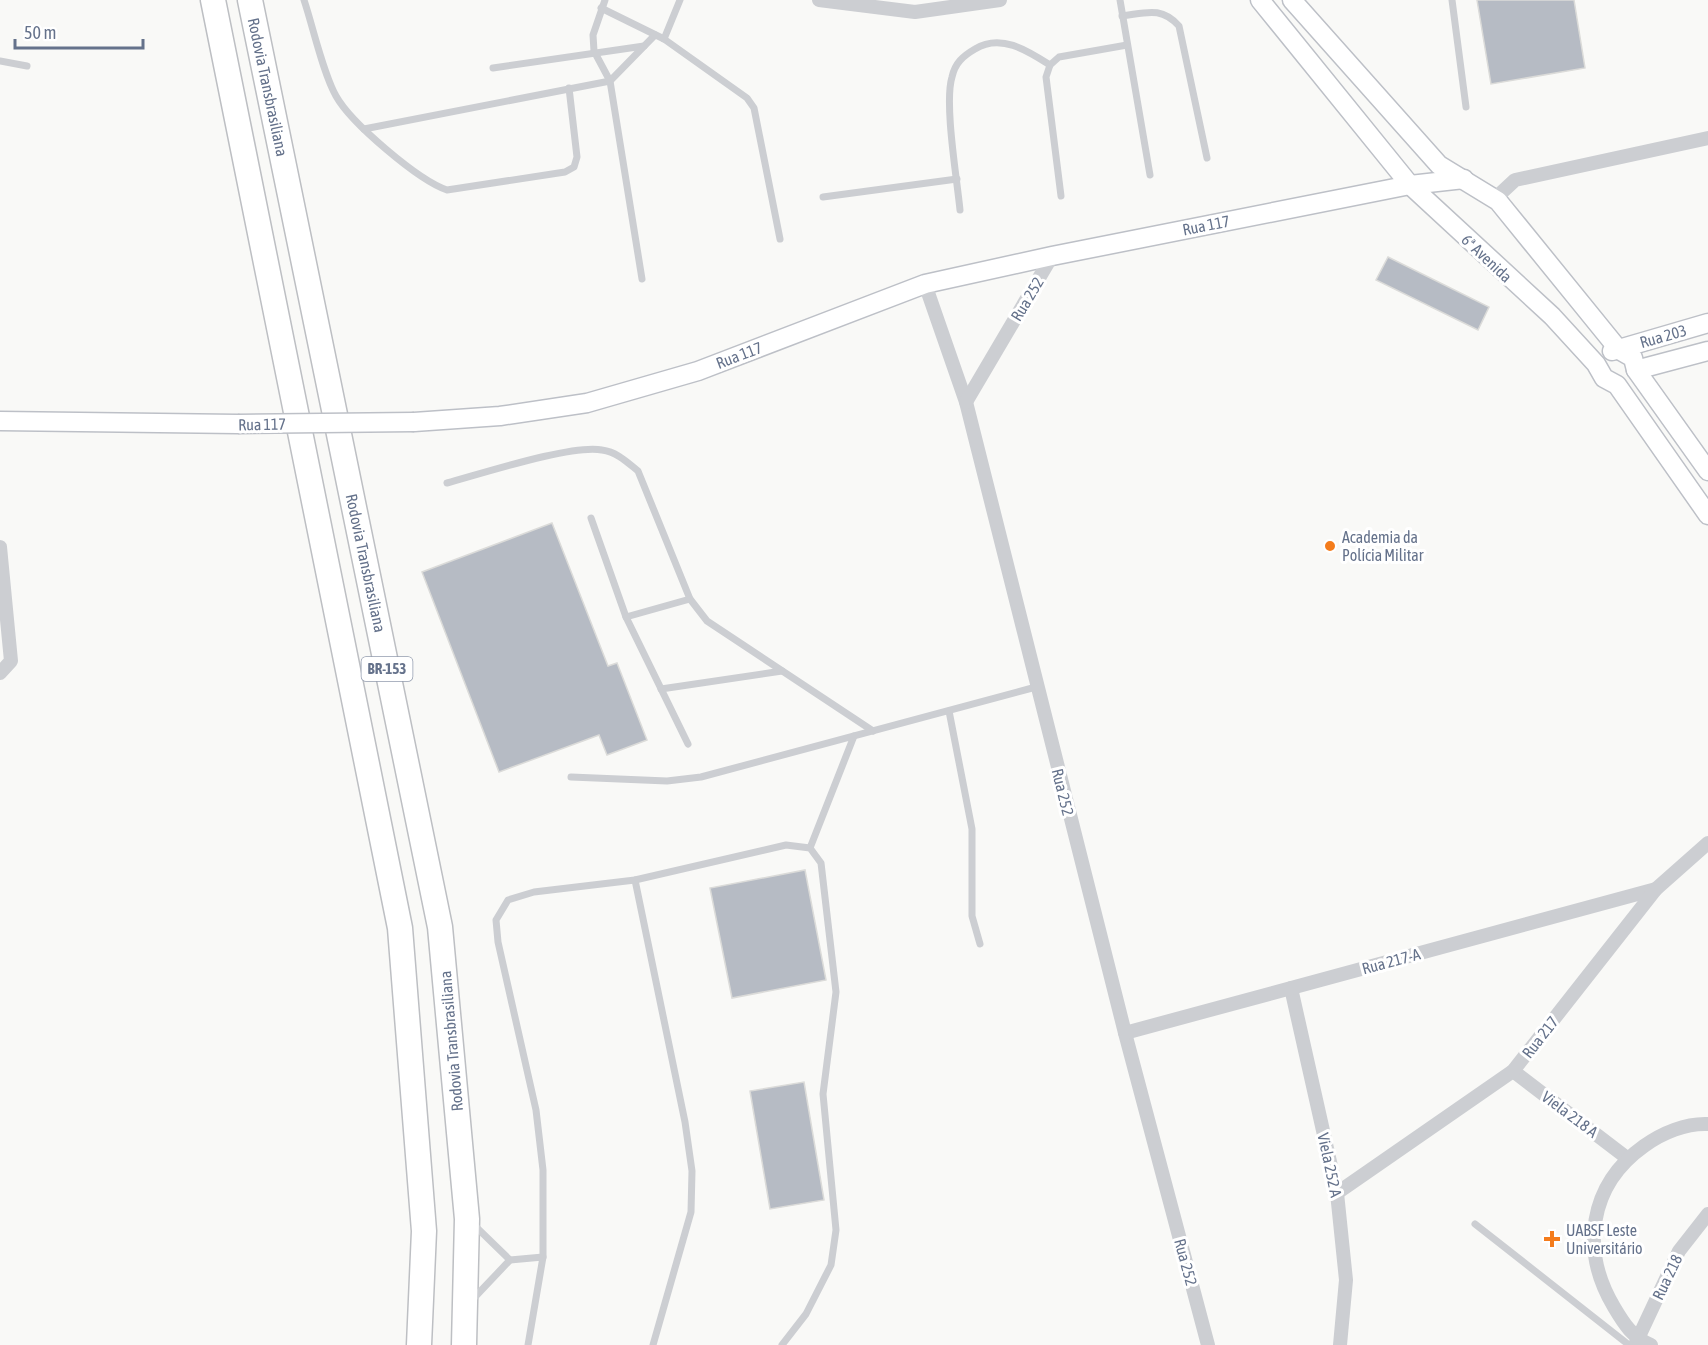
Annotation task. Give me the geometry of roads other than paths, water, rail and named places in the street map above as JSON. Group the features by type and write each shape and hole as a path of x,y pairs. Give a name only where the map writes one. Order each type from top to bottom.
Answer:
{"highway":[{"name":"BR-153","path":"213,0 400,928 424,1231 419,1345"},
{"name":"Rodovia Transbrasiliana","path":"250,0 440,927 467,1219 464,1345"}],"street":[{"path":"819,0 915,12 1000,0"},
{"name":"6ª Avenida","path":"1260,0 1410,185 1552,316 1596,364 1604,378 1617,385 1708,515"},
{"path":"1292,0 1305,9 1439,165 1498,201 1619,350 1633,358 1636,370 1708,471"},
{"path":"1498,201 1501,193 1515,180 1708,138"},
{"path":"1410,185 1439,165"},
{"name":"Rua 117","path":"0,421 238,424 414,422 500,416 587,403 698,371 925,285 1052,256 1410,185 1464,179"},
{"name":"Rua 252","path":"1052,256 966,402 1125,1033 1209,1345"},
{"path":"925,285 966,402"},
{"name":"Rua 203","path":"1619,350 1708,323"},
{"path":"1596,364 1603,353 1619,350"},
{"name":"Rua 203","path":"1636,370 1708,351"},
{"path":"1617,385 1628,380 1636,370"},
{"path":"0,547 11,661 0,673"},
{"name":"Rua 217","path":"1337,1193 1513,1071 1656,889 1708,843"},
{"name":"Rua 217-A","path":"1125,1033 1656,889"},
{"name":"Viela 252 A","path":"1291,988 1337,1193 1346,1280 1340,1345"},
{"name":"Viela 218 A","path":"1513,1071 1627,1158"},
{"path":"1651,1345 1633,1343 1602,1287 1593,1253 1595,1219 1606,1186 1627,1158 1660,1135 1698,1123 1708,1124"},
{"name":"Rua 218","path":"1633,1343 1679,1251 1708,1214"}],"lane":[{"path":"304,0 335,95 364,129 434,186 447,190 566,172 574,167 577,157 569,88"},
{"path":"605,0 593,35 594,51 610,81 642,279"},
{"path":"664,39 680,0"},
{"path":"1120,0 1149,175"},
{"path":"1452,0 1466,107"},
{"path":"601,8 664,39 747,98 754,108 780,238"},
{"path":"1122,16 1155,12 1170,15 1179,26 1207,158"},
{"path":"364,129 610,81 655,35"},
{"path":"960,210 950,97 952,77 961,58 981,46 1002,42 1022,47 1050,65"},
{"path":"1061,196 1047,77 1050,65 1059,57 1127,45"},
{"path":"493,68 594,51 644,46"},
{"path":"0,61 27,66"},
{"path":"823,197 957,178"},
{"path":"447,483 578,449 602,450 623,458 638,471 690,599 707,621 873,731"},
{"path":"591,518 626,617 688,744"},
{"path":"626,617 690,599"},
{"path":"661,689 782,671"},
{"path":"571,777 667,781 701,777 1036,687"},
{"path":"949,711 972,829 972,916 980,944"},
{"path":"810,849 854,736"},
{"path":"528,1345 543,1257 543,1170 536,1110 498,942 496,920 507,900 534,892 635,880 786,845 810,849 821,863 836,992 823,1094 836,1230 831,1265 806,1314 782,1345"},
{"path":"635,880 686,1122 692,1171 691,1212 653,1345"},
{"path":"467,1219 510,1260"},
{"path":"1475,1224 1633,1343"},
{"path":"466,1306 510,1260 543,1257"}],"place":[{"name":"Academia da Polícia Militar","path":"1330,546"},
{"name":"UABSF Leste Universitário","path":"1552,1239"}]}
